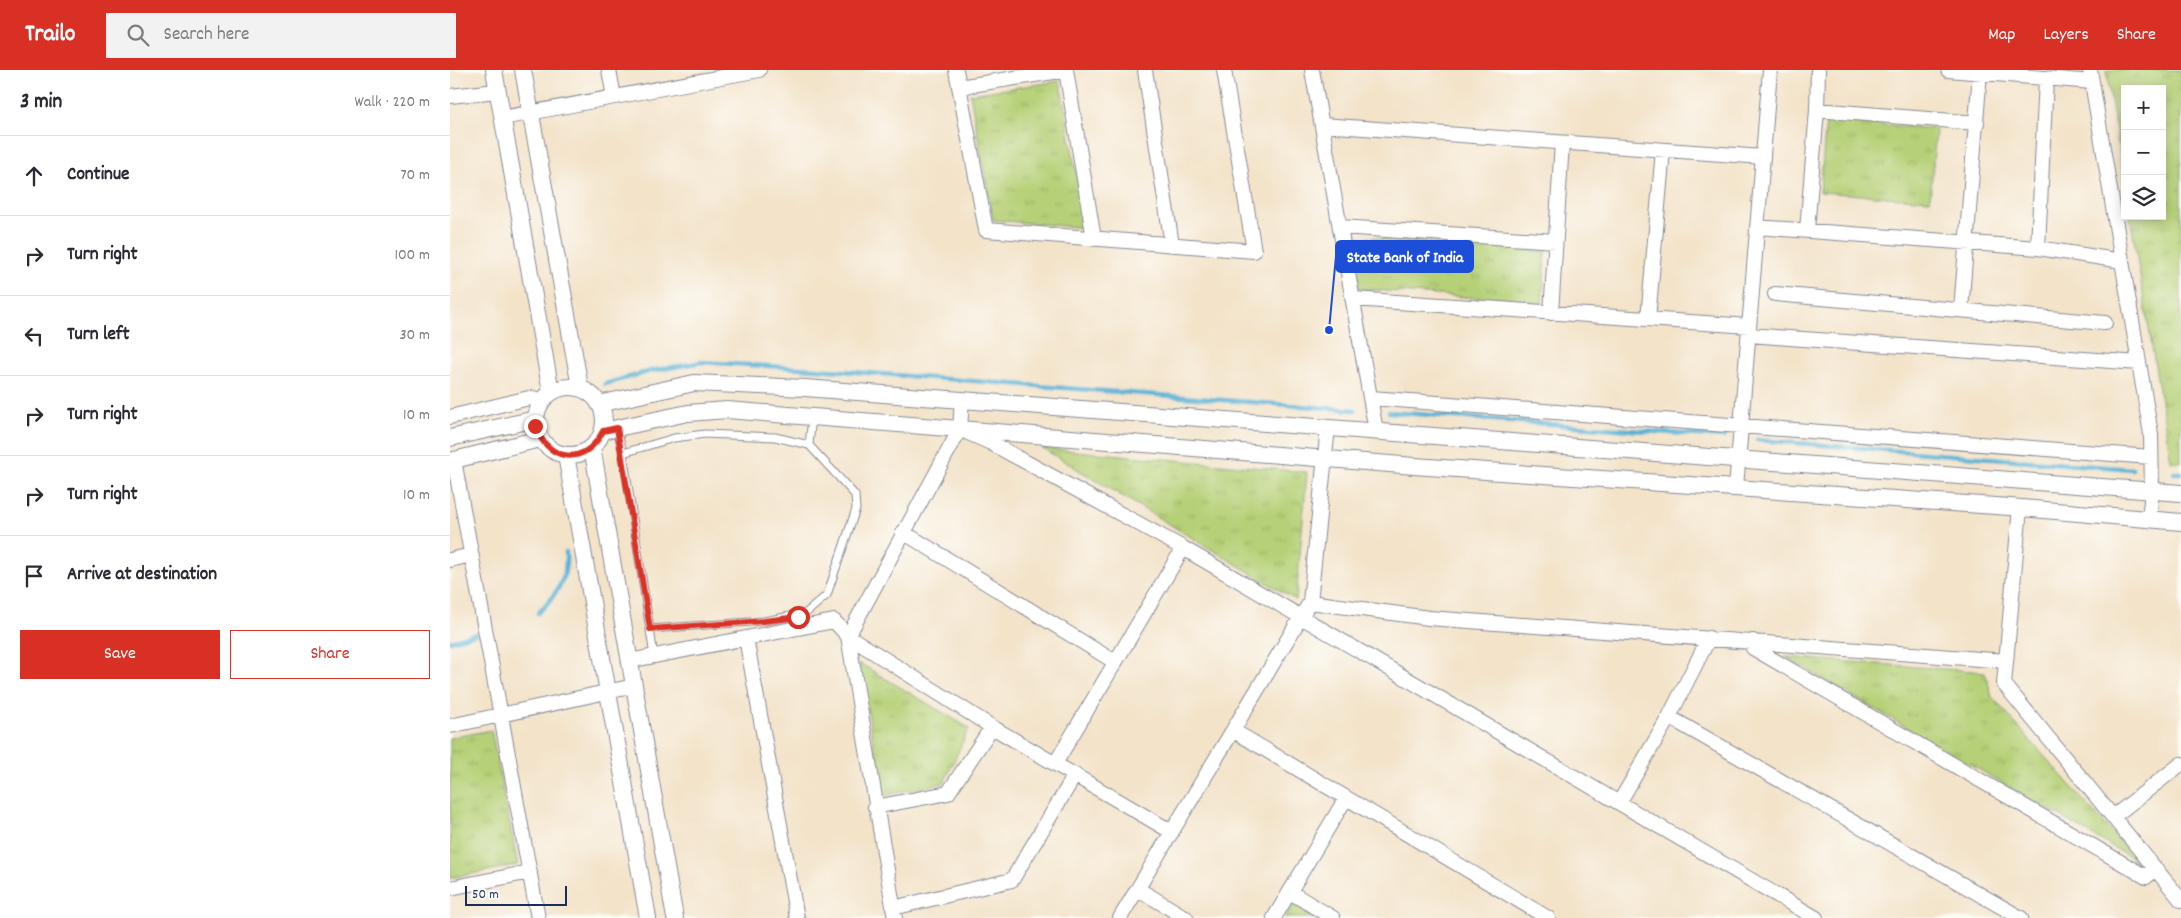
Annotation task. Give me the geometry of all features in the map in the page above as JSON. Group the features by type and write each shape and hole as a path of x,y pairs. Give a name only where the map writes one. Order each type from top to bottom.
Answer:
{"street":[{"path":"494,70 546,396 536,411 536,419 540,439 549,449 566,455 586,452 610,430 688,413 727,410 1326,459 2020,508 2181,522"},
{"path":"523,70 580,387"},
{"path":"609,70 614,97"},
{"path":"502,118 759,70"},
{"path":"956,70 986,230 1254,251 1224,70"},
{"path":"959,87 1066,70 1094,239"},
{"path":"1145,70 1172,245"},
{"path":"1312,70 1376,431"},
{"path":"1736,488 1770,70"},
{"path":"1807,230 1817,110 1818,70"},
{"path":"1948,70 2046,78 2091,76 2151,434 2152,490 2149,519"},
{"path":"1961,310 1980,72"},
{"path":"2038,248 2046,78"},
{"path":"450,96 497,91"},
{"path":"1817,110 1976,123"},
{"path":"1322,125 1763,158"},
{"path":"1550,313 1562,143"},
{"path":"1648,320 1663,150"},
{"path":"1340,227 1556,241"},
{"path":"1757,227 2038,248 2122,261"},
{"path":"1775,294 2105,323"},
{"path":"1353,299 1648,320 1749,331 2138,363"},
{"path":"599,404 694,383 805,388 2181,493"},
{"path":"450,417 529,398 546,396 565,386 580,387 591,393 599,404 610,430"},
{"path":"1371,398 2151,457"},
{"path":"962,400 960,429 848,636 894,913 1012,880 1075,775"},
{"path":"450,438 536,419"},
{"path":"1120,918 1310,602 1328,428"},
{"path":"960,429 991,443 1183,548 1814,917"},
{"path":"538,918 452,461 540,439"},
{"path":"592,447 675,918"},
{"path":"566,455 648,918"},
{"path":"2020,508 2004,684 2181,900"},
{"path":"903,532 1115,662"},
{"path":"1055,764 1183,548"},
{"path":"450,560 471,555"},
{"path":"1310,602 1429,618 2006,661"},
{"path":"629,661 834,621 848,636 992,727 1172,832"},
{"path":"746,638 797,918"},
{"path":"1619,803 1669,717 1709,638"},
{"path":"1753,641 1753,648 2137,872 2146,877 2155,869"},
{"path":"450,726 634,686"},
{"path":"1669,717 2021,918"},
{"path":"875,807 948,792 992,727"},
{"path":"1234,731 1548,918"},
{"path":"2113,817 2181,764"},
{"path":"1274,918 1346,798"},
{"path":"450,888 530,872"},
{"path":"1138,889 1186,918"},
{"path":"1290,892 1333,918"}],"lane":[{"path":"809,445 812,417"},
{"path":"610,430 623,454 654,656"},
{"path":"623,454 674,438 706,434 774,437 809,445 855,495 856,509 827,596 816,607 798,617 650,629"}],"green space":[{"path":"2106,70 2181,70 2181,462 2171,461 2131,220 2166,220 2166,85 2121,85 2121,160"},
{"path":"1060,81 1086,228 993,220 970,94"},
{"path":"1826,120 1936,129 1930,200 1820,192"},
{"path":"1350,236 1546,251 1542,303 1360,289"},
{"path":"1042,448 1307,472 1296,600"},
{"path":"1785,657 1985,672 1992,697 2137,861"},
{"path":"859,663 969,728 944,783 883,796"},
{"path":"491,730 518,865 450,878 450,738"},
{"path":"1293,904 1317,918 1285,918"}],"waterway":[{"path":"605,384 651,371 702,362 1355,410"},
{"path":"1389,412 1724,437"},
{"path":"1757,440 2132,469"},
{"path":"2174,473 2181,473"},
{"path":"538,613 560,586 565,570 566,552"},
{"path":"450,641 475,634"}],"place":[{"name":"State Bank of India","path":"1329,330"}],"route":[{"path":"535,426 540,439 549,449 561,455 574,455 586,452 597,442 603,431 617,428 623,454 650,629 798,617"}]}
